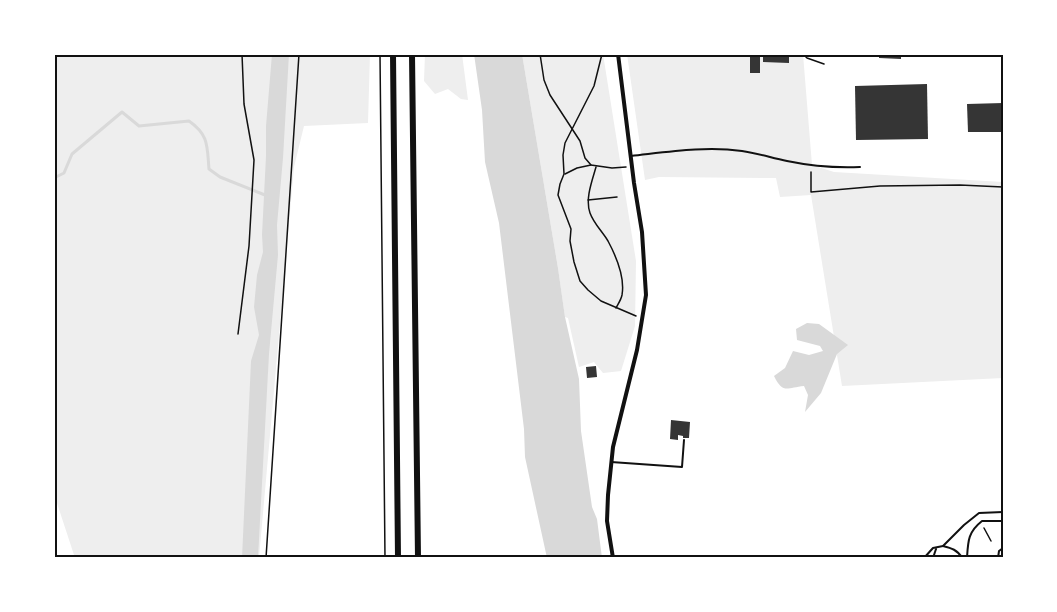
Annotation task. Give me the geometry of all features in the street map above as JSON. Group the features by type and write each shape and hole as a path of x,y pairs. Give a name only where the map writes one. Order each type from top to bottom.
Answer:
{"main road":[{"path":"393,54 398,558"},
{"path":"412,54 418,558"}],"street":[{"path":"613,558 607,521 611,462 637,350 646,295 642,232 618,54"}],"lane":[{"path":"632,156 703,149 732,150 812,165 860,167"},
{"path":"611,462 682,467 684,440"},
{"path":"943,546 979,513 1003,512"},
{"path":"924,558 933,548 943,546 952,548 964,558 972,530 982,521 1003,521"},
{"path":"933,558 936,548"},
{"path":"998,558 999,551 1003,548"}],"path":[{"path":"238,334 249,246 254,160 244,104 242,54"},
{"path":"266,558 299,54"},
{"path":"380,54 385,558"},
{"path":"540,54 544,80 550,95 580,141 585,158 591,165"},
{"path":"602,54 594,87 565,143 564,174 558,195 571,229 570,241 580,281 601,302 642,319"},
{"path":"803,54 807,58 824,64"},
{"path":"564,174 591,165 612,168 633,166"},
{"path":"812,165 811,192 880,186 1003,187"},
{"path":"597,166 588,200 589,212 607,240 617,262 622,291 615,309"},
{"path":"588,200 617,197"},
{"path":"984,521 984,531 990,540"}],"shaded area":[{"path":"54,54 370,54 368,123 304,126 294,167 259,558 75,558 54,494"},
{"path":"272,54 289,54 277,225 278,255 269,354 258,558 242,558 251,361 259,335 254,307 257,275 263,252 266,126"},
{"path":"425,54 462,54 468,100 461,99 448,89 435,94 424,81"},
{"path":"474,54 522,54 565,317 579,379 581,431 602,558 547,558 525,457 524,429 499,223 485,162 482,110"},
{"path":"522,54 603,54 636,261 635,326 621,371 603,373 594,362 579,367 568,318 565,317"},
{"path":"627,54 803,54 812,165 834,172 1003,182 1003,378 842,386 811,195 780,197 776,178 659,177 645,180"},
{"path":"807,323 819,324 848,345 837,354 821,393 805,412 808,395 804,386 783,388 774,376 785,368 793,351 809,355 823,351 820,346 797,340 796,329"}],"building":[{"path":"750,54 760,54 760,73 750,73"},
{"path":"763,54 789,54 789,63 763,62"},
{"path":"879,54 901,54 901,59 879,58"},
{"path":"927,84 928,139 856,140 855,86"},
{"path":"1003,103 1003,132 968,132 967,104"},
{"path":"596,366 597,377 587,378 586,367"},
{"path":"671,420 690,422 689,438 678,435 678,440 670,439"}],"waterway":[{"path":"54,178 64,173 72,154 122,112 139,126 189,121 204,136 209,169 220,177 265,195"}]}
